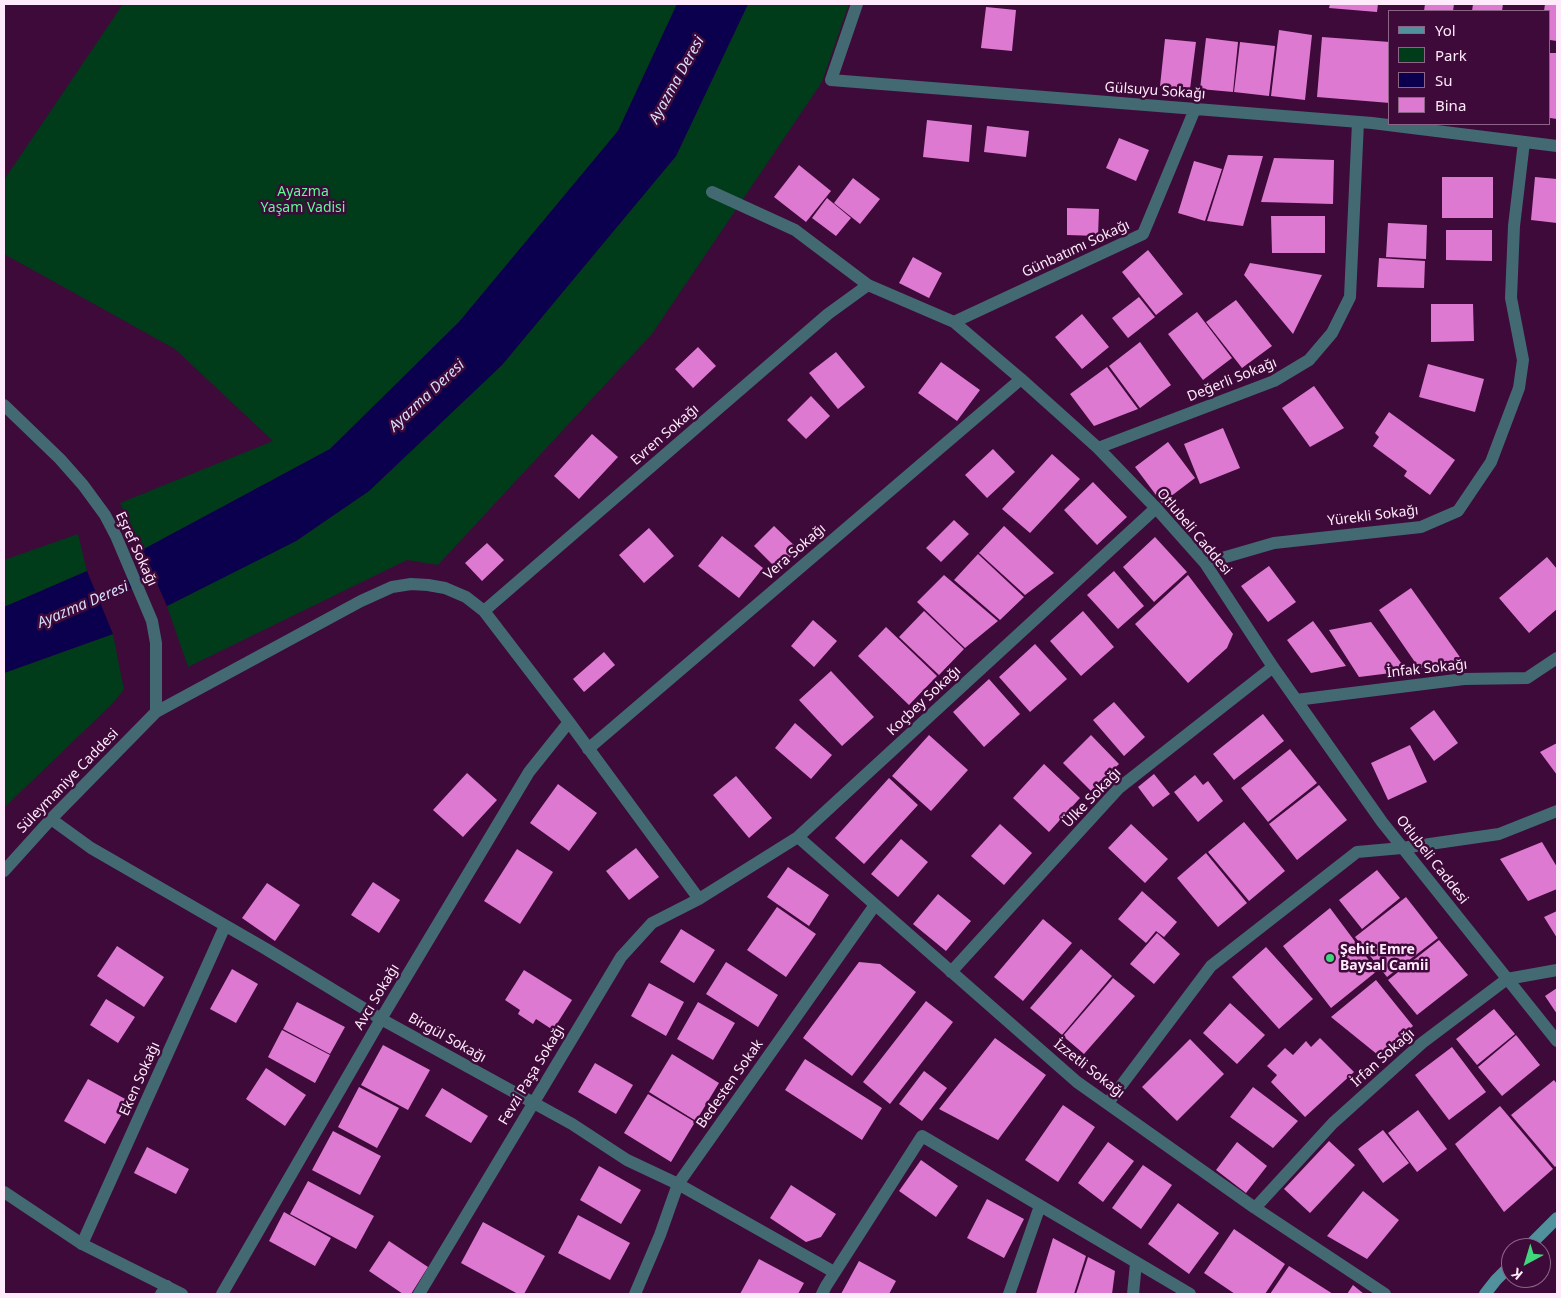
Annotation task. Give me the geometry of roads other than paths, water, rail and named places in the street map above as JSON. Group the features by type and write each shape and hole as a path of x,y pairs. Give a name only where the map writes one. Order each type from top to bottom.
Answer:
{"main road":[{"path":"1538,1238 1557,1218"},
{"path":"1485,1294 1501,1275"}],"street":[{"name":"Gülsuyu Sokağı","path":"858,4 831,80 1358,122 1557,146"},
{"name":"Günbatımı Sokağı","path":"954,322 1143,234 1195,109"},
{"name":"Değerli Sokağı","path":"1098,448 1274,381 1310,360 1332,333 1350,297 1358,122"},
{"name":"Yürekli Sokağı","path":"1205,563 1274,543 1421,528 1458,511 1491,462 1519,388 1523,360 1511,298 1514,226 1524,142"},
{"name":"Otlubeli Caddesi","path":"712,192 795,230 868,285 954,322 1098,448 1156,508 1205,563 1273,667 1382,822 1557,1041"},
{"name":"Evren Sokağı","path":"484,611 828,314 868,285"},
{"name":"Vera Sokağı","path":"588,748 1021,379"},
{"name":"Eşref Sokağı","path":"4,405 60,459 104,515 116,536 152,622 156,643 156,712"},
{"name":"Koçbey Sokağı","path":"699,899 798,837 1156,508"},
{"name":"Süleymaniye Caddesi","path":"4,872 51,819 156,712 361,601 392,587 411,584 445,588 466,598 484,611 569,722 699,899"},
{"name":"İnfak Sokağı","path":"1296,700 1464,679 1527,678 1557,658"},
{"name":"Ülke Sokağı","path":"951,972 1119,788 1273,667"},
{"name":"Avcı Sokağı","path":"222,1294 380,1019 529,772 569,722"},
{"path":"1108,1103 1211,966 1357,852 1402,848 1499,834 1557,811"},
{"name":"Birgül Sokağı","path":"51,819 91,848 380,1019 572,1124 627,1160 678,1184 834,1272"},
{"name":"İzzetli Sokağı","path":"798,837 1077,1082 1255,1208 1385,1294"},
{"name":"Fevzi Paşa Sokağı","path":"419,1294 621,957 652,923 699,899"},
{"name":"Bedesten Sokak","path":"635,1294 660,1236 678,1184 876,905"},
{"name":"Eken Sokağı","path":"82,1244 225,926"},
{"name":"İrfan Sokağı","path":"1255,1208 1340,1117 1422,1043 1507,979 1557,970"},
{"path":"822,1294 834,1272 922,1136 1190,1294"},
{"path":"4,1192 82,1244 164,1290 182,1294"},
{"path":"1008,1294 1040,1206"},
{"path":"1133,1294 1136,1263"}],"water":[{"path":"677,4 748,4 676,156 502,365 369,491 296,541 167,606 142,550 330,449 459,322 618,131"},
{"path":"87,571 113,634 4,673 4,607"}],"waterway":[{"name":"Ayazma Deresi","path":"89,602 161,571"}],"place":[{"name":"Şehit Emre Baysal Camii","path":"1330,958"}],"park label":[{"name":"Ayazma Yaşam Vadisi","path":"303,200"}]}
